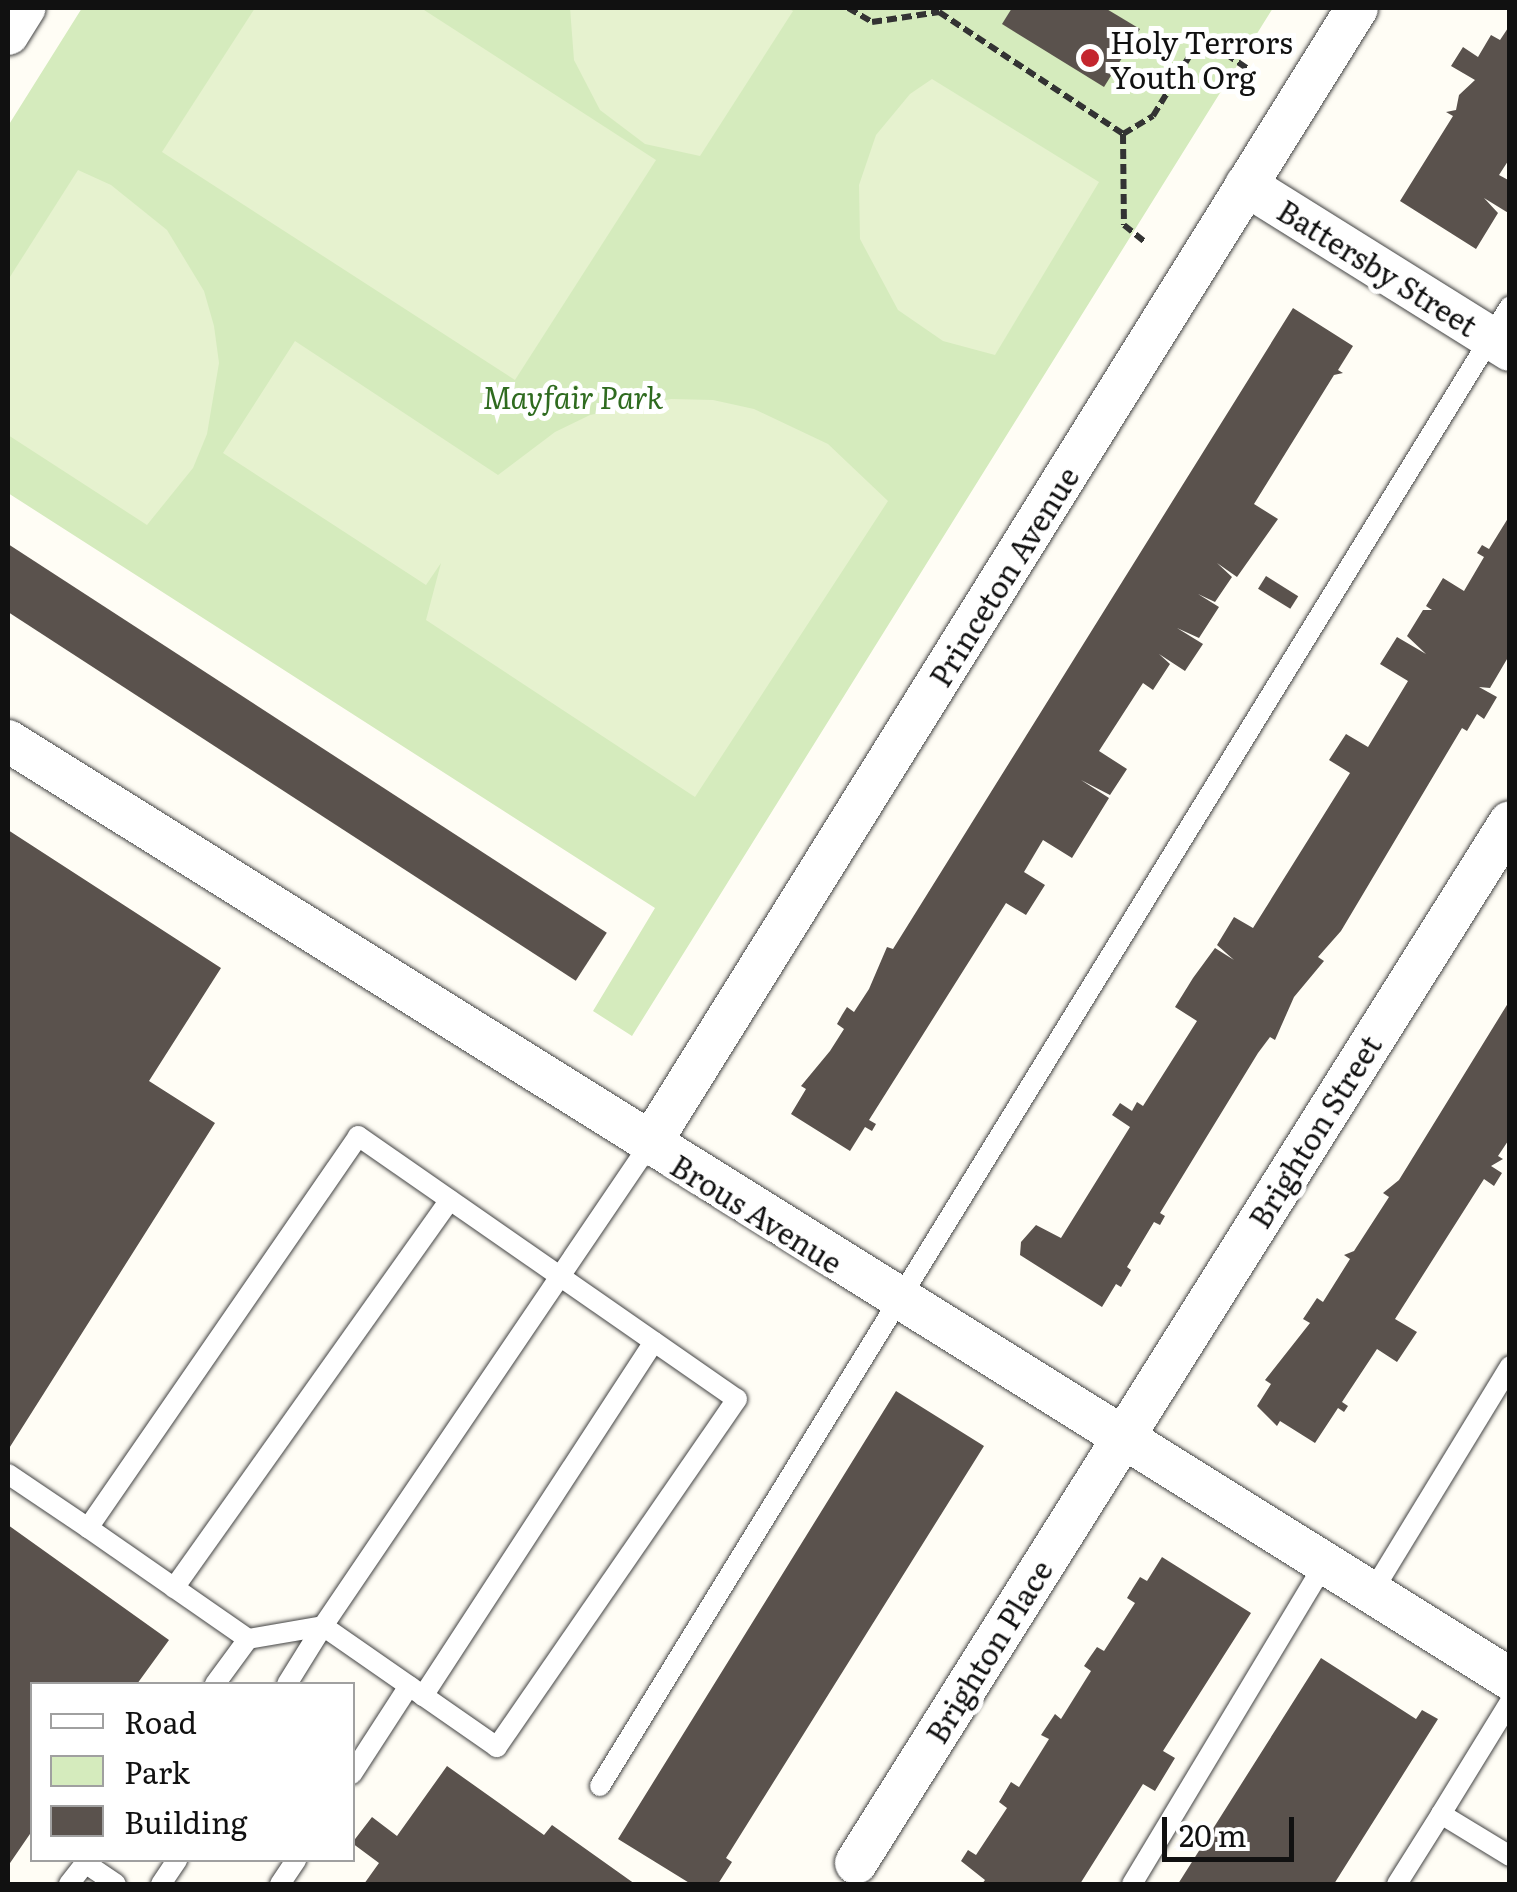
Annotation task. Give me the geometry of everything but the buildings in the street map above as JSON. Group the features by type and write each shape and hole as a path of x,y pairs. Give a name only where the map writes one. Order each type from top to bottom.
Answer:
{"street":[{"path":"8,34 24,8"},
{"name":"Princeton Avenue","path":"649,1145 1357,8"},
{"name":"Battersby Street","path":"1246,185 1503,331"},
{"name":"Brous Avenue","path":"8,741 1120,1440 1510,1679"},
{"name":"Brighton Street","path":"1120,1440 1510,822"},
{"name":"Brighton Place","path":"856,1863 1120,1440"}],"lane":[{"path":"600,1786 894,1298 1503,331"},
{"path":"88,1528 358,1136 737,1398 496,1747 323,1626 248,1639 216,1682"},
{"path":"288,1682 649,1145"},
{"path":"174,1588 450,1200"},
{"path":"355,1770 416,1691 654,1342"},
{"path":"1371,1594 1510,1366"},
{"path":"8,1474 248,1639"},
{"path":"1132,1884 1324,1566"},
{"path":"1397,1884 1510,1702"},
{"path":"1441,1814 1510,1856"},
{"path":"70,1884 85,1862"},
{"path":"87,1862 116,1884"},
{"path":"161,1884 176,1862"},
{"path":"280,1884 295,1862"}],"path":[{"path":"848,8 872,22 939,12 1123,134"},
{"path":"1123,134 1153,116 1201,37 1251,70"},
{"path":"1123,134 1124,226 1144,242"}],"green space":[{"name":"Mayfair Park","path":"82,8 1273,8 632,1036 593,1011 655,908 8,493 8,126"},
{"path":"255,8 421,8 656,160 515,380 162,152"},
{"path":"570,8 793,11 700,156 645,144 600,110 574,60"},
{"path":"932,79 1099,182 995,355 943,341 898,310 860,239 859,185 876,135 910,94"},
{"path":"78,170 111,185 167,230 204,291 214,326 219,363 207,434 193,468 147,525 8,435 8,280"},
{"path":"295,341 498,475 555,432 590,415 671,399 713,400 754,409 828,444 888,501 695,797 426,620 441,563 426,585 223,453"}],"place":[{"name":"Holy Terrors Youth Org","path":"1090,58"}]}
